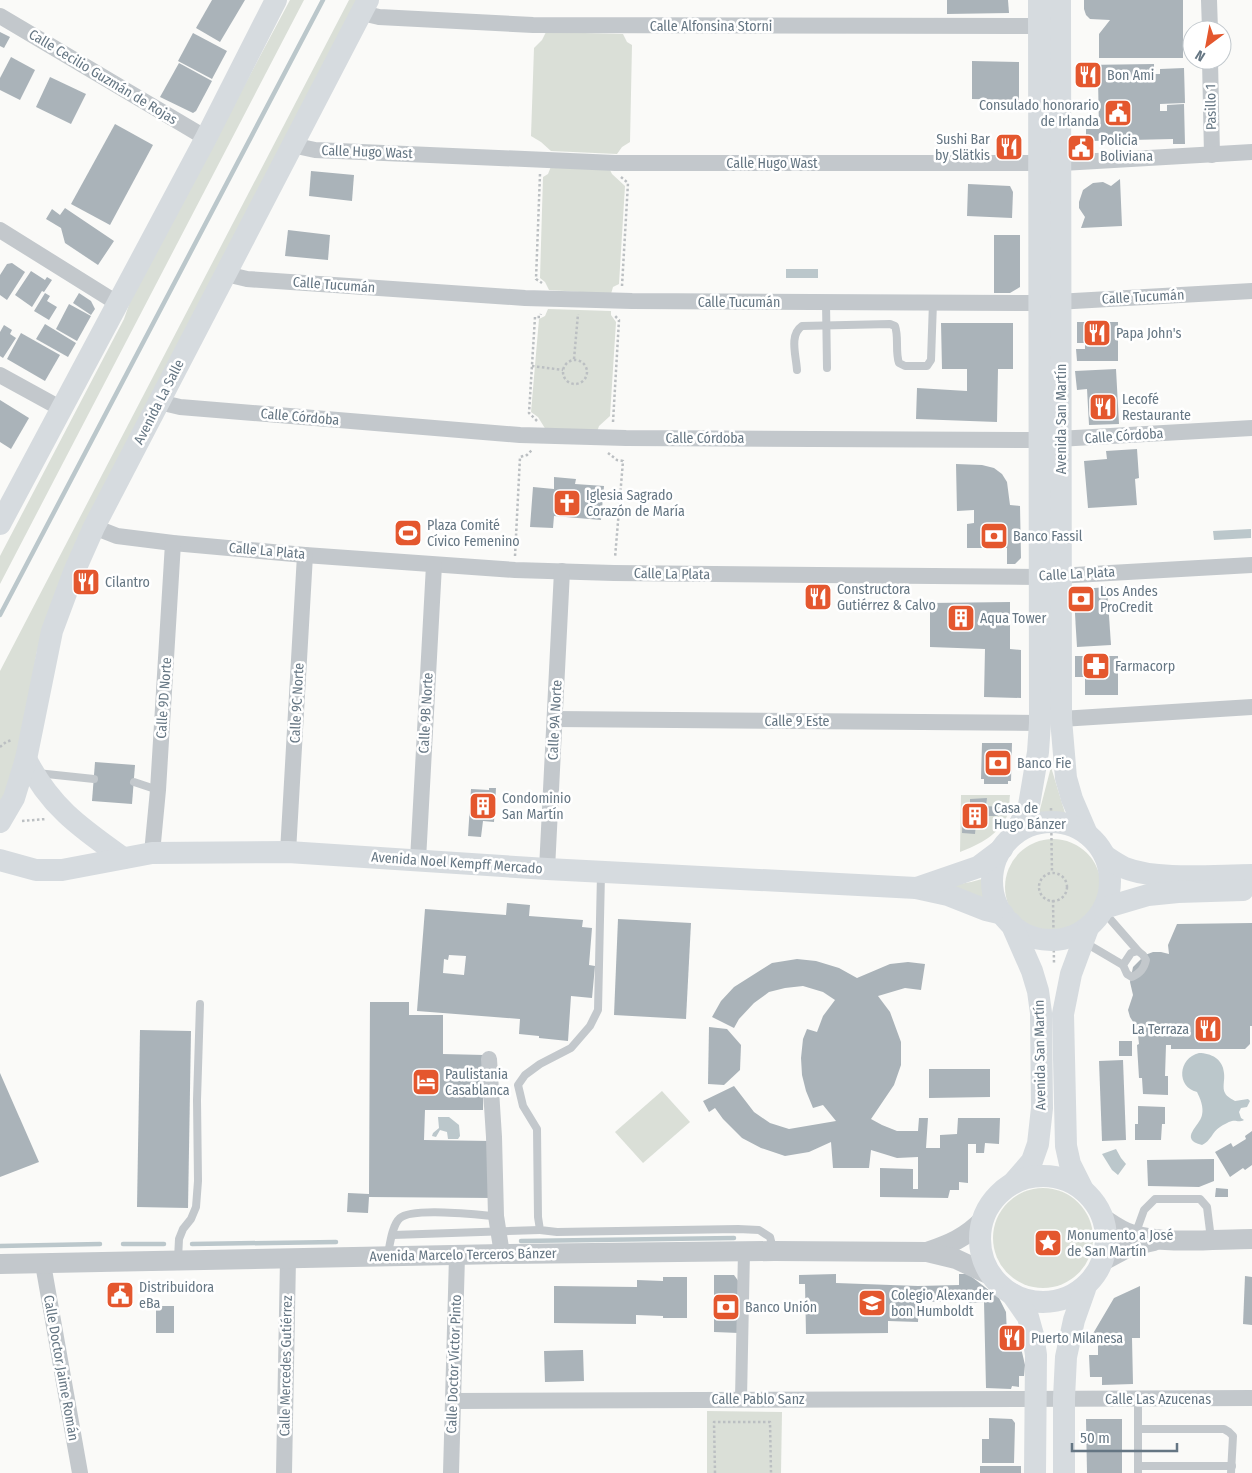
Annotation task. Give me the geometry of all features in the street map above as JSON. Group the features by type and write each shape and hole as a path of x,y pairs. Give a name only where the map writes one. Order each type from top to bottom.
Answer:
{"main road":[{"path":"0,524 60,408 206,138 276,0"},
{"name":"Avenida San Martín","path":"1013,1183 1032,1162 1038,1144 1042,1108 1040,1013 1038,991 1032,972 1007,919 995,899 992,882 995,865 1029,805 1038,752 1040,723 1039,577 1061,302 1062,163 1049,26 1038,0"},
{"name":"Avenida San Martín","path":"1060,0 1049,26 1039,163 1038,303 1061,575 1061,719 1066,778 1072,799 1087,834"},
{"name":"Avenida La Salle","path":"2,819 30,766 52,631 74,572 94,527 365,6"},
{"path":"30,766 42,787 64,813 123,858"},
{"path":"1008,842 1032,825 1054,815 1087,834 1105,856 1124,868 1149,874 1179,876 1252,875"},
{"name":"Avenida Noel Kempff Mercado","path":"916,888 978,867 1008,842"},
{"name":"Avenida Noel Kempff Mercado","path":"0,860 36,870 62,870 152,853 288,852 547,869 916,888 948,895 986,910 1007,919 1024,933 1040,939 1084,927"},
{"name":"Avenida San Martín","path":"1083,1190 1070,1164 1066,1146 1063,1014 1071,974 1084,927 1110,891 1110,873 1105,856"},
{"path":"1084,927 1148,895 1178,892 1252,890"},
{"path":"1035,1473 1036,1355 1033,1335 1028,1317 1012,1294 988,1274 979,1246 979,1233 989,1206 1000,1193 1013,1183 1031,1177 1049,1176 1067,1180 1083,1190 1095,1203 1104,1219 1106,1240 1103,1261 1086,1289 1074,1320 1066,1358 1064,1473"},
{"path":"1012,1294 1026,1300 1040,1302 1055,1301 1086,1289"}],"street":[{"path":"1209,0 1210,20"},
{"name":"Calle Alfonsina Storni","path":"365,6 380,17 533,25 1049,26"},
{"name":"Calle Cecilio Guzmán de Rojas","path":"0,16 206,138"},
{"name":"Pasillo 1","path":"1210,70 1212,155"},
{"name":"Calle Hugo Wast","path":"292,145 315,150 615,163 1062,163 1252,152"},
{"path":"0,230 118,303"},
{"name":"Calle Tucumán","path":"226,274 247,279 579,300 1038,303 1252,291"},
{"path":"0,375 60,408"},
{"name":"Calle Córdoba","path":"158,402 190,408 538,436 1051,440 1252,428"},
{"name":"Calle La Plata","path":"94,527 117,536 173,543 434,565 562,572 1039,577 1252,565"},
{"name":"Calle 9D Norte","path":"152,853 158,790 173,543"},
{"name":"Calle 9C Norte","path":"288,852 305,555"},
{"name":"Calle 9B Norte","path":"418,860 434,565"},
{"name":"Calle 9A Norte","path":"547,869 562,572"},
{"path":"1061,719 1252,707"},
{"name":"Calle 9 Este","path":"555,719 1040,723"},
{"path":"489,1059 497,1224 502,1254"},
{"path":"1104,1219 1117,1228 1135,1235 1161,1239 1252,1239"},
{"name":"Avenida Marcelo Terceros Bánzer","path":"927,1252 956,1242 971,1232 983,1220"},
{"path":"1103,1261 1131,1246 1161,1239"},
{"path":"741,1399 744,1251"},
{"name":"Avenida Marcelo Terceros Bánzer","path":"0,1264 502,1254 744,1251 927,1252 956,1259 988,1274"},
{"name":"Calle Doctor Víctor Pinto","path":"451,1473 457,1256"},
{"name":"Calle Mercedes Gutiérrez","path":"284,1473 288,1259"},
{"name":"Calle Doctor Jaime Román","path":"43,1264 80,1473"},
{"name":"Calle Pablo Sanz","path":"453,1401 1064,1398"},
{"name":"Calle Las Azucenas","path":"1064,1398 1252,1398"}],"lane":[{"path":"826,302 827,368"},
{"path":"797,370 794,337 796,330 802,326 827,325 890,324 895,326 899,363 905,366 926,366 931,360 933,302"},
{"path":"30,766 94,779"},
{"path":"134,782 158,790"},
{"path":"540,1230 538,1217 537,1129 523,1106 518,1085 525,1074 571,1048 590,1026 598,1010 601,872"},
{"path":"1084,927 1143,955 1146,960 1139,974 1132,977 1127,974 1123,965 1084,927"},
{"path":"1123,965 1131,953 1138,951"},
{"path":"178,1261 179,1239 196,1207 200,1004"},
{"path":"1135,1235 1144,1210 1155,1199 1200,1199 1207,1206 1211,1239"},
{"path":"387,1257 399,1219 406,1214 440,1212 497,1224 557,1232 738,1228 759,1230 770,1237 774,1251"},
{"path":"393,1235 497,1224"},
{"path":"1138,1399 1138,1429 1138,1469 1232,1469 1233,1436 1224,1429 1138,1429"}],"path":[{"path":"515,570 520,457 527,455 531,451 538,436 538,423 529,413 535,318 540,317 543,312 546,289 536,279 540,174 546,172 550,160"},
{"path":"574,360 579,300"},
{"path":"574,360 582,362 587,368 586,376 582,382 574,384 567,380 563,370 567,362 574,360"},
{"path":"532,366 563,370"},
{"path":"604,437 605,448 608,453 617,460 623,461 614,573"},
{"path":"2,819 24,821 57,818 64,813"},
{"path":"1052,873 1054,815"},
{"path":"1049,964 1054,963 1084,927 1053,900 1043,896 1039,887 1043,877 1052,873 1063,877 1067,887 1063,897 1053,900"},
{"path":"715,1473 714,1422 770,1422 771,1473"}],"shaded area":[{"path":"290,0 304,0 0,584 0,556 124,319 132,296"},
{"path":"349,0 359,0 37,651 20,747 0,812 0,671"},
{"path":"546,32 623,34 627,42 632,45 630,142 622,147 617,154 551,151 531,136 534,48 542,40"},
{"path":"552,164 609,168 612,174 625,186 619,284 613,287 611,294 549,290 545,282 540,278 543,177 548,174"},
{"path":"786,269 818,269 818,278 786,278"},
{"path":"548,309 611,311 611,315 616,322 610,416 599,426 597,432 546,430 538,417 531,412 539,319 545,316"},
{"path":"1251,529 1251,538 1214,540 1213,531"},
{"path":"1051,767 1065,813 1039,813"},
{"path":"961,795 1010,795 1008,814 994,834 975,846 960,852"},
{"path":"1053,839 1071,843 1087,853 1097,869 1101,887 1097,905 1087,921 1071,931 1053,935 1035,931 1019,921 1009,905 1005,887 1009,869 1019,853 1035,843"},
{"path":"982,879 989,906 942,887 971,882"},
{"path":"1199,1053 1208,1054 1216,1058 1221,1064 1224,1073 1224,1089 1227,1096 1235,1101 1248,1099 1250,1101 1247,1107 1241,1108 1239,1112 1244,1120 1232,1121 1223,1125 1202,1145 1195,1142 1191,1136 1202,1115 1201,1103 1197,1092 1190,1089 1186,1084 1182,1072 1187,1060"},
{"path":"662,1091 690,1122 643,1163 615,1132"},
{"path":"438,1117 449,1117 459,1125 460,1136 458,1139 448,1139 447,1132 440,1130 436,1137 432,1136 439,1128"},
{"path":"1116,1149 1126,1164 1118,1175 1112,1170 1102,1154"},
{"path":"1043,1188 1062,1192 1078,1203 1089,1219 1093,1238 1089,1257 1078,1273 1062,1284 1043,1288 1024,1284 1008,1273 997,1257 993,1238 997,1219 1008,1203 1024,1192"},
{"path":"707,1411 782,1412 781,1473 707,1473"}],"building":[{"path":"212,0 245,0 220,42 196,28"},
{"path":"947,0 1008,0 1009,13 947,14"},
{"path":"1084,0 1183,0 1182,58 1099,58 1099,34 1110,20 1090,19 1084,9"},
{"path":"0,32 10,37 4,48 0,46"},
{"path":"193,33 227,51 212,79 178,61"},
{"path":"11,57 35,70 20,100 0,90 0,78"},
{"path":"972,61 1019,62 1019,100 972,99"},
{"path":"179,63 212,81 196,111 193,113 160,97"},
{"path":"1154,64 1154,74 1160,74 1160,69 1182,68 1184,70 1185,103 1160,104 1160,111 1167,111 1167,105 1184,104 1185,144 1173,144 1173,139 1090,141 1090,154 1073,155 1072,141 1086,141 1086,129 1099,129 1098,79 1084,79 1084,65"},
{"path":"50,77 86,94 71,124 36,107"},
{"path":"115,124 153,145 110,225 71,204"},
{"path":"311,171 354,175 352,201 309,196"},
{"path":"1120,179 1122,226 1081,228 1085,217 1079,208 1083,190 1093,183 1103,182 1111,186"},
{"path":"968,184 1010,186 1013,192 1012,218 967,216"},
{"path":"65,208 114,241 98,265 65,243 61,228 46,219 52,209 60,215"},
{"path":"288,230 330,235 328,260 285,256"},
{"path":"994,235 1020,235 1020,287 1010,293 994,293"},
{"path":"12,263 25,272 7,300 0,295 0,275 7,264"},
{"path":"31,271 45,280 47,277 52,280 32,307 15,295"},
{"path":"45,293 50,296 47,301 57,307 49,320 34,311"},
{"path":"79,293 91,301 95,309 91,315 73,303"},
{"path":"69,304 91,316 77,341 56,329"},
{"name":"Papa John's","path":"1077,322 1118,322 1118,361 1077,361 1076,349 1085,349 1085,343 1077,343"},
{"path":"941,323 1013,323 1013,369 998,369 997,422 916,419 917,388 967,391 967,369 942,369"},
{"path":"45,324 76,343 68,357 36,339"},
{"path":"4,325 12,330 10,334 16,338 3,358 0,356 0,332"},
{"path":"21,333 60,355 45,381 7,359"},
{"name":"Lecofé Restaurante","path":"1116,369 1119,424 1089,425 1087,389 1077,390 1075,371"},
{"path":"0,400 29,418 11,449 0,442"},
{"path":"1137,449 1139,478 1135,479 1137,505 1088,508 1084,461 1107,459 1106,451"},
{"path":"956,464 982,465 994,468 1002,474 1007,482 1010,505 1020,506 1021,558 1015,564 1007,564 1007,548 967,548 967,524 974,523 974,510 957,511"},
{"name":"Iglesia Sagrado Corazón de María","path":"554,477 576,479 575,484 604,486 601,520 554,516 553,528 530,527 533,487 554,489"},
{"path":"1107,587 1111,645 1077,647 1074,598 1077,592 1082,589"},
{"path":"1010,602 1010,649 1021,650 1021,698 984,697 985,649 930,647 930,603"},
{"name":"Farmacorp","path":"1075,656 1118,656 1118,695 1085,695 1085,677 1075,677"},
{"path":"982,743 1012,743 1011,781 1008,781 1008,784 984,784 984,779 981,779"},
{"path":"95,762 135,765 132,804 92,801"},
{"name":"Condominio San Martín","path":"489,788 496,788 494,822 483,821 481,837 468,836 471,789 489,790"},
{"name":"Casa de Hugo Bánzer","path":"987,798 986,806 999,807 998,816 987,816 986,825 976,824 975,834 962,833 963,808 970,808 970,799"},
{"path":"507,903 530,905 529,916 583,920 582,927 592,928 589,965 595,966 592,998 571,996 568,1041 519,1034 520,1019 417,1011 425,909 506,915","holes":["449,955 466,956 464,975 443,973 444,959 448,960"]},
{"path":"618,919 691,923 686,1019 614,1015"},
{"path":"1252,923 1252,1026 1250,1026 1250,1044 1245,1049 1171,1049 1171,1045 1166,1045 1165,1076 1168,1076 1168,1095 1143,1094 1142,1078 1139,1078 1138,1035 1136,1035 1135,1025 1128,1010 1133,995 1130,982 1133,967 1145,955 1153,952 1169,954 1168,945 1177,924"},
{"path":"797,959 816,961 839,968 857,978 890,964 908,962 925,964 921,990 905,988 878,996 890,1012 901,1042 901,1065 894,1085 871,1119 897,1131 918,1131 919,1118 928,1118 926,1148 940,1148 940,1135 957,1134 958,1118 1000,1118 999,1144 985,1143 984,1153 976,1153 976,1144 968,1144 968,1183 959,1182 959,1190 950,1190 948,1198 880,1197 880,1168 913,1169 913,1189 918,1189 918,1157 897,1158 871,1150 869,1168 833,1168 831,1142 809,1152 785,1156 761,1148 742,1138 715,1108 709,1112 703,1101 734,1086 754,1112 770,1123 789,1129 836,1121 823,1105 813,1108 802,1075 801,1058 803,1039 807,1029 817,1032 823,1016 835,1000 823,992 803,986 785,988 769,992 754,1003 739,1019 734,1028 712,1017 721,1001 734,987 772,963"},
{"name":"Paulistania Casablanca","path":"370,1002 409,1002 409,1015 443,1015 443,1054 484,1055 483,1110 425,1110 424,1140 492,1141 493,1198 369,1197 368,1213 347,1212 348,1193 369,1194"},
{"path":"709,1027 727,1029 741,1045 740,1070 724,1085 708,1084"},
{"path":"140,1030 191,1031 188,1208 137,1207"},
{"path":"1119,1041 1132,1041 1132,1056 1119,1056"},
{"path":"1123,1060 1126,1140 1102,1141 1099,1061"},
{"path":"929,1069 990,1069 990,1097 929,1098"},
{"path":"0,1073 39,1162 0,1177"},
{"path":"1138,1106 1165,1107 1165,1124 1162,1124 1161,1140 1135,1140 1135,1124 1138,1124"},
{"path":"1252,1131 1252,1165 1245,1170 1243,1168 1230,1177 1215,1152 1231,1143 1233,1147 1246,1139 1245,1136"},
{"path":"1214,1159 1214,1181 1199,1187 1148,1186 1147,1160"},
{"path":"1216,1188 1228,1189 1228,1197 1215,1197"},
{"path":"836,1274 836,1283 918,1286 959,1285 959,1274 968,1274 999,1298 1006,1312 1007,1335 1018,1335 1025,1365 1024,1376 1019,1376 1019,1387 1012,1386 1011,1389 986,1388 984,1302 919,1302 918,1322 888,1321 888,1333 806,1334 805,1284 799,1284 799,1275"},
{"name":"Banco Unión","path":"714,1275 734,1275 739,1282 739,1333 714,1332"},
{"path":"1245,1276 1252,1277 1252,1325 1243,1324"},
{"path":"663,1277 687,1277 687,1318 636,1315 636,1324 554,1323 554,1286 637,1287 637,1280 663,1281"},
{"path":"1140,1286 1140,1338 1132,1338 1133,1384 1102,1385 1102,1377 1090,1377 1089,1355 1098,1355 1098,1337 1091,1337 1114,1298"},
{"path":"156,1306 174,1306 174,1333 156,1333"},
{"path":"583,1350 584,1381 545,1382 544,1351"},
{"path":"989,1418 1012,1419 1015,1423 1014,1463 982,1463 982,1439 989,1439"},
{"path":"1086,1419 1122,1419 1122,1473 1087,1473"},
{"path":"980,1466 1021,1466 1021,1473 980,1473"}],"waterway":[{"path":"0,615 323,0"},
{"path":"521,1241 734,1238"},
{"path":"192,1244 336,1242"},
{"path":"0,1246 100,1244"},
{"path":"123,1244 164,1244"}],"place":[{"name":"Bon Ami","path":"1088,75"},
{"name":"Consulado honorario de Irlanda","path":"1118,113"},
{"name":"Sushi Bar by Slätkis","path":"1009,147"},
{"name":"Policia Boliviana","path":"1081,148"},
{"name":"Papa John's","path":"1097,333"},
{"name":"Lecofé Restaurante","path":"1103,407"},
{"name":"Iglesia Sagrado Corazón de María","path":"567,503"},
{"name":"Plaza Comité Cívico Femenino","path":"408,533"},
{"name":"Banco Fassil","path":"994,536"},
{"name":"Cilantro","path":"86,582"},
{"name":"Constructora Gutiérrez & Calvo","path":"818,597"},
{"name":"Los Andes ProCredit","path":"1081,599"},
{"name":"Aqua Tower","path":"961,618"},
{"name":"Farmacorp","path":"1096,666"},
{"name":"Banco Fie","path":"998,763"},
{"name":"Condominio San Martín","path":"483,806"},
{"name":"Casa de Hugo Bánzer","path":"975,816"},
{"name":"La Terraza","path":"1208,1029"},
{"name":"Paulistania Casablanca","path":"426,1082"},
{"name":"Monumento a José de San Martín","path":"1048,1243"},
{"name":"Distribuidora eBa","path":"120,1295"},
{"name":"Colegio Alexander bon Humboldt","path":"872,1303"},
{"name":"Banco Unión","path":"726,1307"},
{"name":"Puerto Milanesa","path":"1012,1338"}]}
